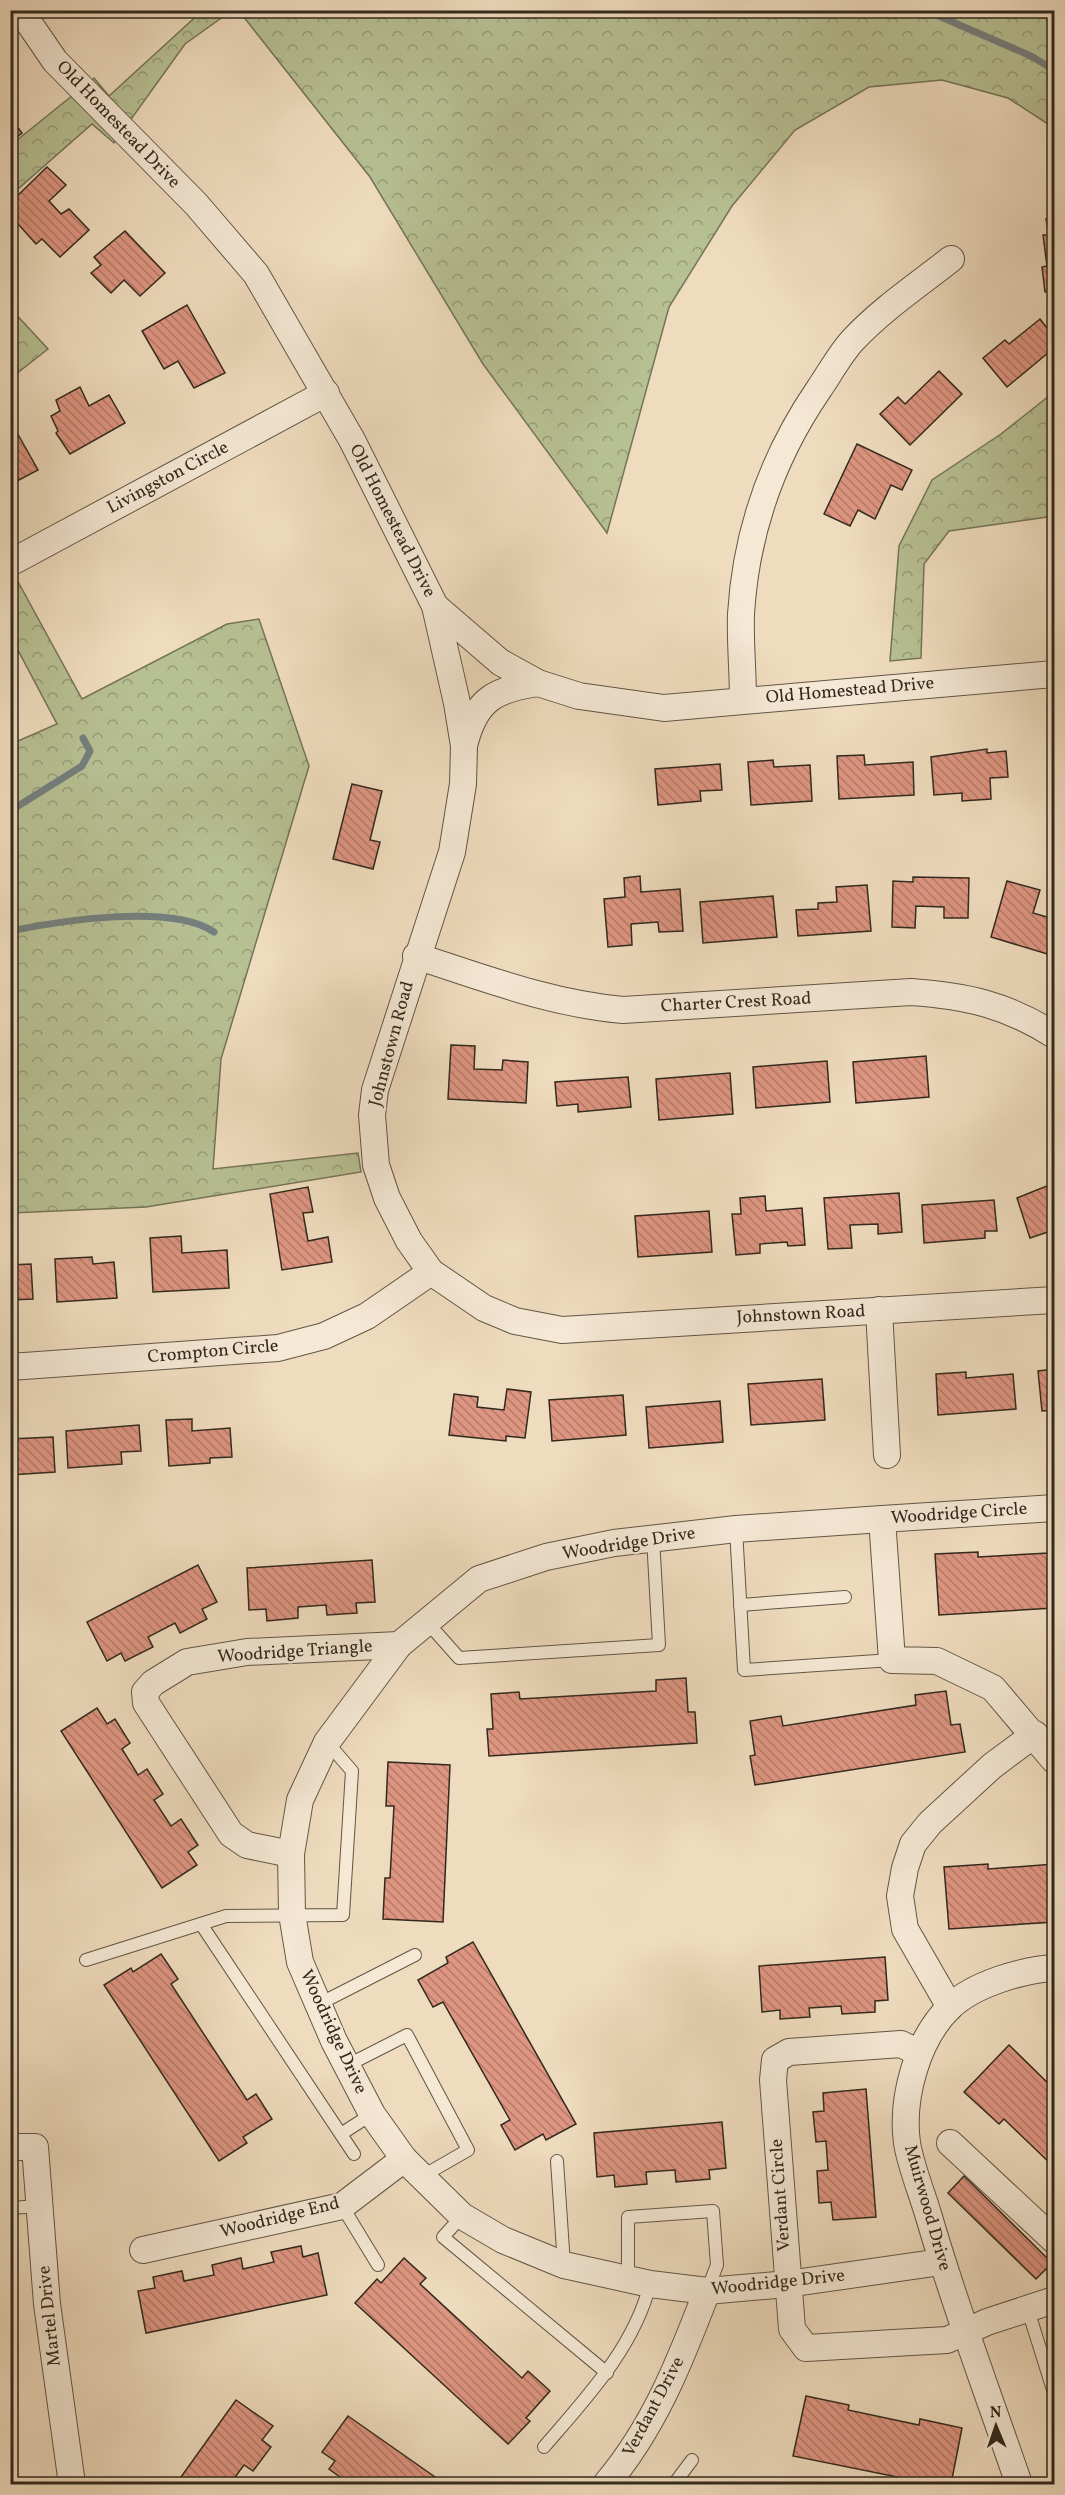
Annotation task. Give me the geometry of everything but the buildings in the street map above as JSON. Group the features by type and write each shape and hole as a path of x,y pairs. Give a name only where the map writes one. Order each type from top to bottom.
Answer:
{"street":[{"name":"Old Homestead Drive","path":"20,10 55,61 196,204 255,274 326,393 435,606 500,662 538,683 579,696 664,708 1054,674"},
{"path":"743,700 741,615 746,571 753,530 777,462 797,422 852,342 887,308 951,260"},
{"name":"Livingston Circle","path":"10,563 326,393"},
{"name":"Johnstown Road","path":"435,606 457,703 464,746 463,784 452,852 416,956 375,1089 373,1146 387,1198 409,1241 431,1272 484,1308 514,1321 561,1330 1054,1300"},
{"path":"464,746 472,717 489,700 511,687 538,683"},
{"name":"Charter Crest Road","path":"416,956 553,999 586,1007 623,1010 911,992 958,996 998,1006 1054,1035"},
{"name":"Crompton Circle","path":"10,1367 278,1348 324,1336 367,1316 431,1272"},
{"path":"879,1310 887,1455"},
{"name":"Woodridge Circle","path":"892,1660 882,1519 1054,1508"},
{"name":"Woodridge Drive","path":"882,1519 736,1529 614,1542 546,1557 479,1579 399,1645 327,1742 300,1800 291,1854 292,1914 300,1962 317,2005 372,2114 413,2168 462,2216 504,2240 564,2265 639,2282 707,2291 787,2284 941,2262"},
{"name":"Woodridge Triangle","path":"291,1854 247,1845 231,1834 146,1703 145,1692 153,1683 187,1662 247,1652 399,1645"},
{"path":"892,1660 937,1661 993,1688 1035,1734 1054,1760"},
{"path":"950,2007 905,1929 900,1896 905,1868 913,1844 930,1823 992,1766 1035,1734"},
{"name":"Muirwood Drive","path":"1020,2484 941,2262 907,2142 908,2099 919,2053 950,2007 985,1986 1030,1970 1054,1968"},
{"name":"Verdant Circle","path":"919,2053 902,2044 789,2052 776,2060 772,2080 792,2329 806,2348 947,2340 967,2333"},
{"path":"950,2143 1054,2240"},
{"name":"Martel Drive","path":"23,2147 39,2206 46,2304 72,2484"},
{"name":"Woodridge End","path":"143,2250 342,2206 413,2168"},
{"name":"Verdant Drive","path":"606,2484 626,2460 678,2367 707,2291"},
{"path":"967,2333 987,2322 1054,2300"}],"lane":[{"path":"736,1529 744,1671 892,1660"},
{"path":"427,1622 459,1658 659,1645 653,1538"},
{"path":"741,1605 845,1597"},
{"path":"86,1960 226,1916 343,1915 352,1771 327,1742"},
{"path":"201,1924 354,2154"},
{"path":"317,2005 414,1955"},
{"path":"348,2065 407,2035 468,2150 413,2168"},
{"path":"341,2134 372,2114"},
{"path":"557,2161 564,2265"},
{"path":"10,2208 39,2206"},
{"path":"342,2206 378,2265"},
{"path":"544,2447 607,2373 645,2306 628,2217 713,2211 717,2265 707,2291"},
{"path":"462,2216 443,2237 607,2373"},
{"path":"1028,2310 1054,2393"},
{"path":"674,2484 692,2460"}],"green space":[{"path":"202,11 231,11 185,44 114,143 92,124 11,195 11,145 94,78 109,96"},
{"path":"239,11 1054,11 1054,128 1008,98 942,80 869,87 795,130 732,206 669,307 607,533 483,364 370,177"},
{"path":"11,309 48,349 11,378"},
{"path":"1054,392 1054,516 949,531 924,564 921,658 890,661 899,546 932,480 1001,434"},
{"path":"10,567 82,699 227,624 259,619 309,766 221,1059 213,1169 358,1153 361,1172 146,1207 11,1213 11,744 57,724 11,637"}],"waterway":[{"path":"925,10 1031,56 1054,70"},
{"path":"10,811 82,766 90,751 83,738"},
{"path":"10,931 85,919 144,916 195,923 214,932"}]}
